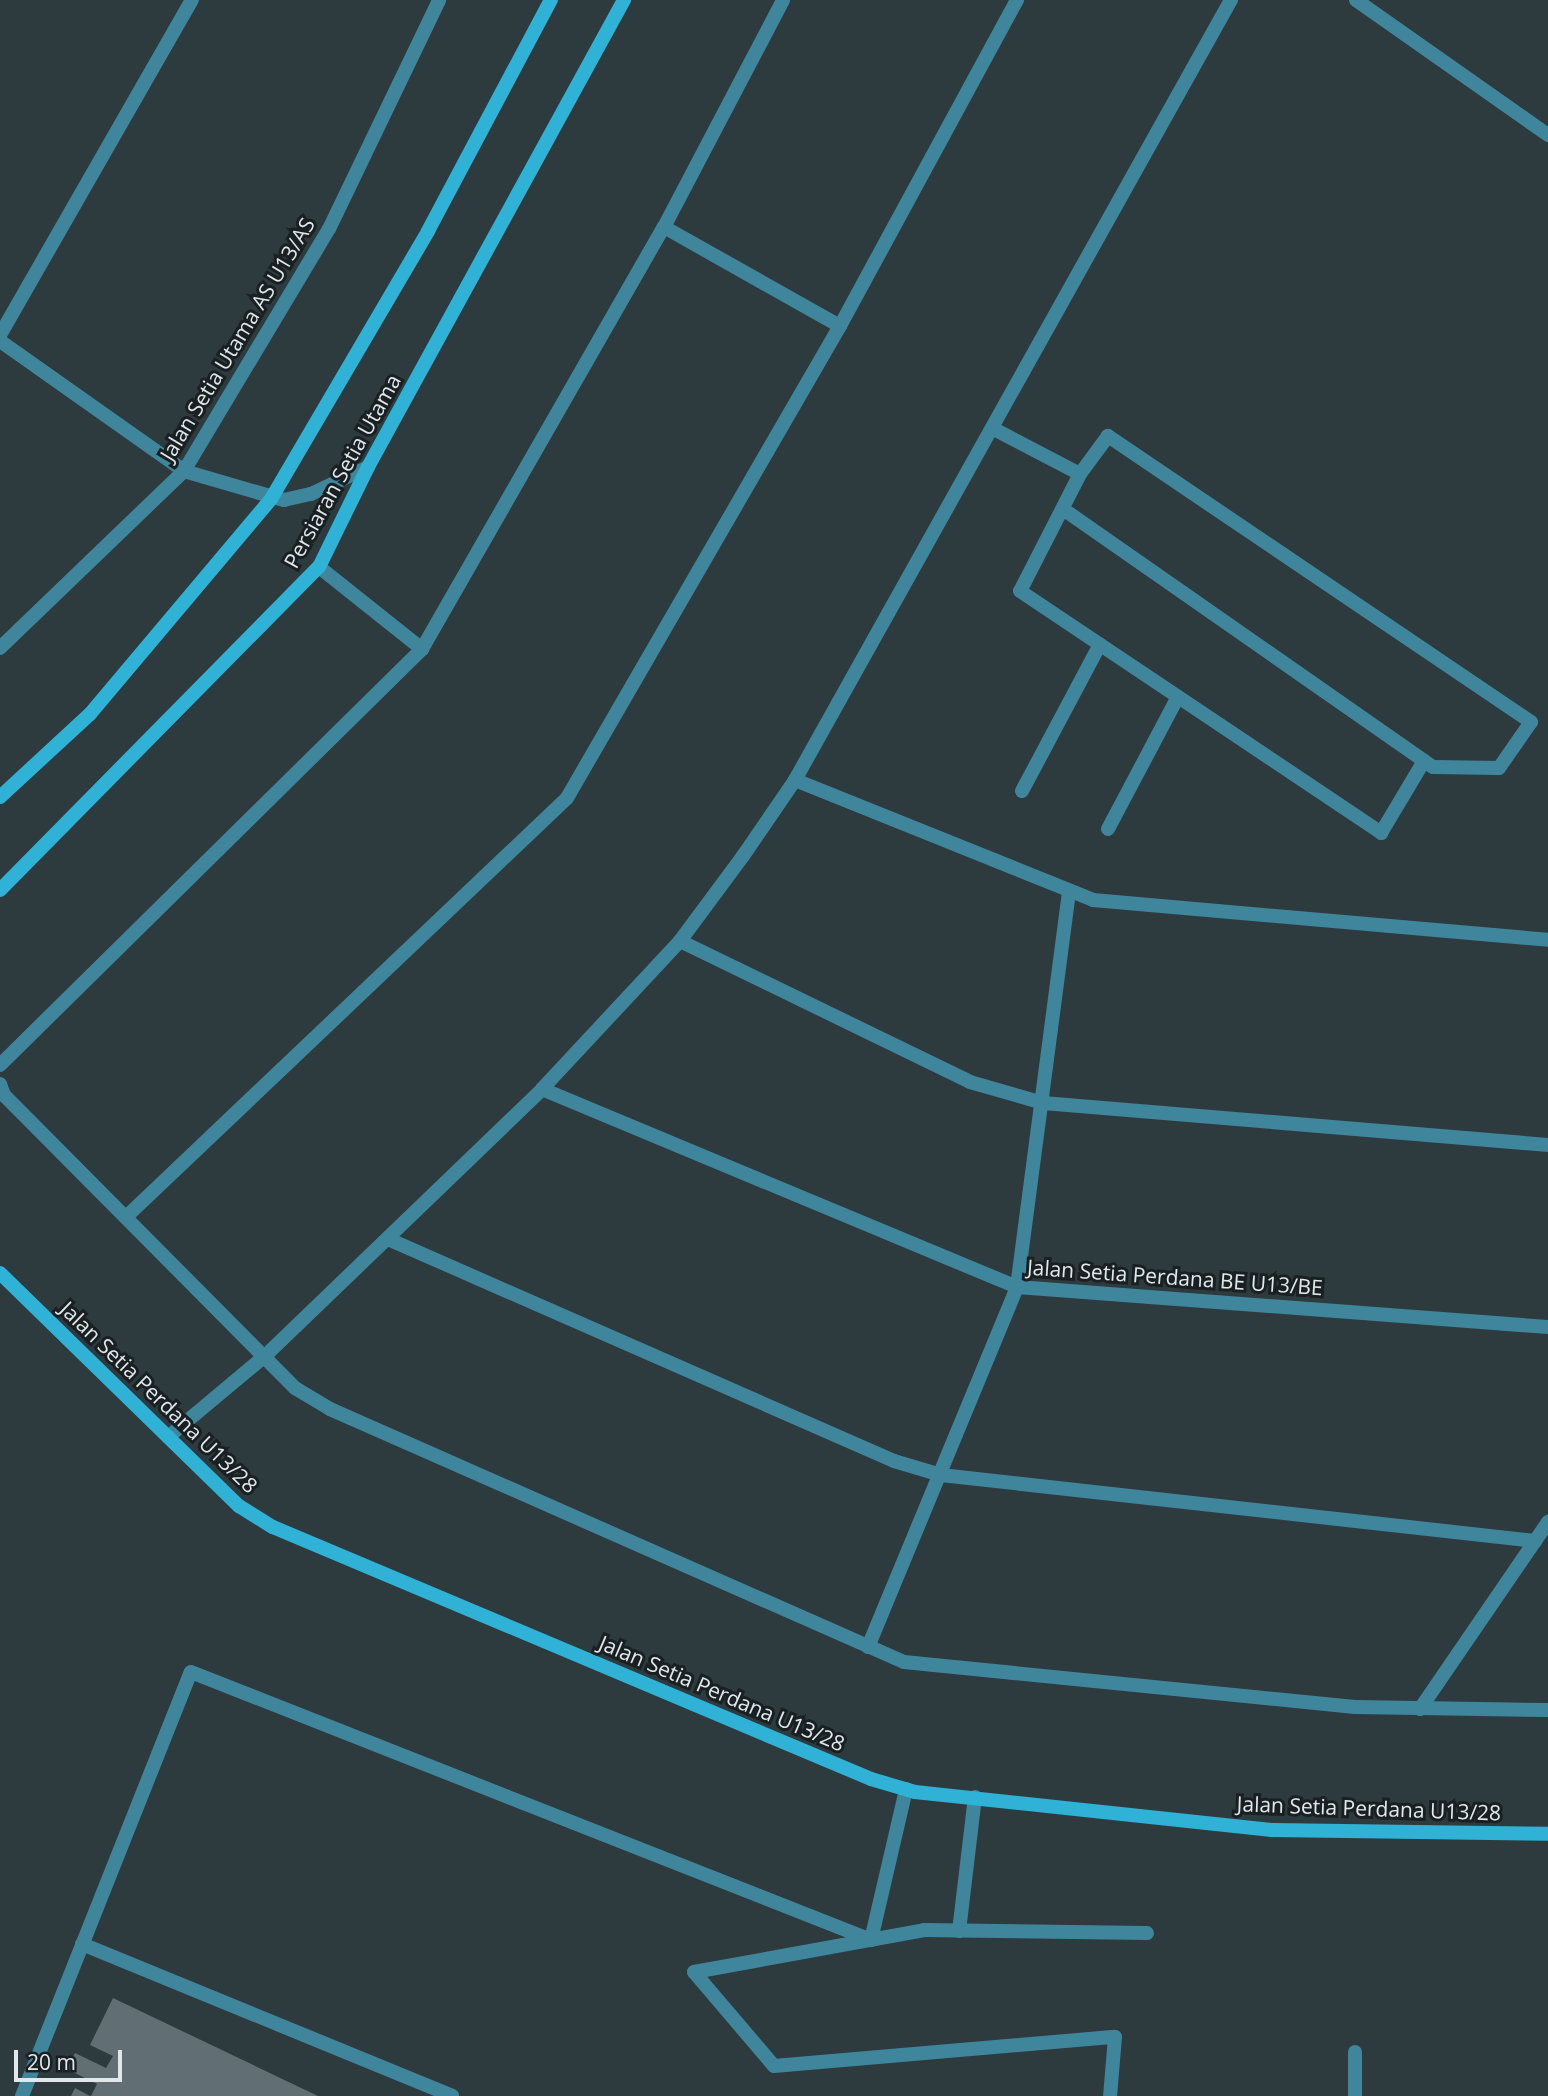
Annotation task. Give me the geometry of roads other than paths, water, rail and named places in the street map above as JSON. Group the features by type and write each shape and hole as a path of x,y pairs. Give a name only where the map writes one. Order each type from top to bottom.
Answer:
{"street":[{"path":"0,335 191,0"},
{"name":"Jalan Setia Utama AS U13/AS","path":"0,648 184,471 329,229 439,0"},
{"path":"0,797 90,714 271,499 428,231 551,0"},
{"name":"Persiaran Setia Utama","path":"0,890 296,596 319,568 369,467 624,0"},
{"path":"0,1065 422,649 664,227 783,0"},
{"path":"126,1217 568,798 840,326 1017,0"},
{"path":"168,1437 265,1356 388,1240 542,1089 680,941 795,780 1231,0"},
{"path":"1356,0 1548,135"},
{"path":"664,227 840,326"},
{"path":"0,341 184,471 271,499 298,498 369,467"},
{"path":"992,428 1080,474"},
{"path":"1063,509 1433,767 1499,768 1531,722 1108,436 1080,474 1020,591 1381,833 1424,761"},
{"path":"319,568 422,649"},
{"path":"1022,791 1100,644"},
{"path":"1108,830 1178,697"},
{"path":"795,780 1093,900 1548,940"},
{"path":"868,1647 942,1475 1017,1287 1069,891"},
{"path":"680,941 970,1082 1043,1103 1548,1145"},
{"path":"0,1084 4,1095 295,1388 330,1409 904,1662 1355,1707 1548,1710"},
{"name":"Jalan Setia Perdana BE U13/BE","path":"542,1089 1017,1287 1548,1327"},
{"path":"388,1240 894,1461 942,1475 1535,1541"},
{"name":"Jalan Setia Perdana U13/28","path":"0,1273 239,1506 272,1527 871,1779 906,1789 1272,1830 1548,1834"},
{"path":"1420,1709 1548,1522"},
{"path":"22,2096 191,1672 872,1940"},
{"path":"872,1940 906,1789"},
{"path":"959,1931 975,1797"},
{"path":"1110,2096 1115,2037 774,2066 694,1972 924,1930 1147,1933"},
{"path":"82,1944 452,2096"},
{"path":"1354,2052 1355,2096"}]}
